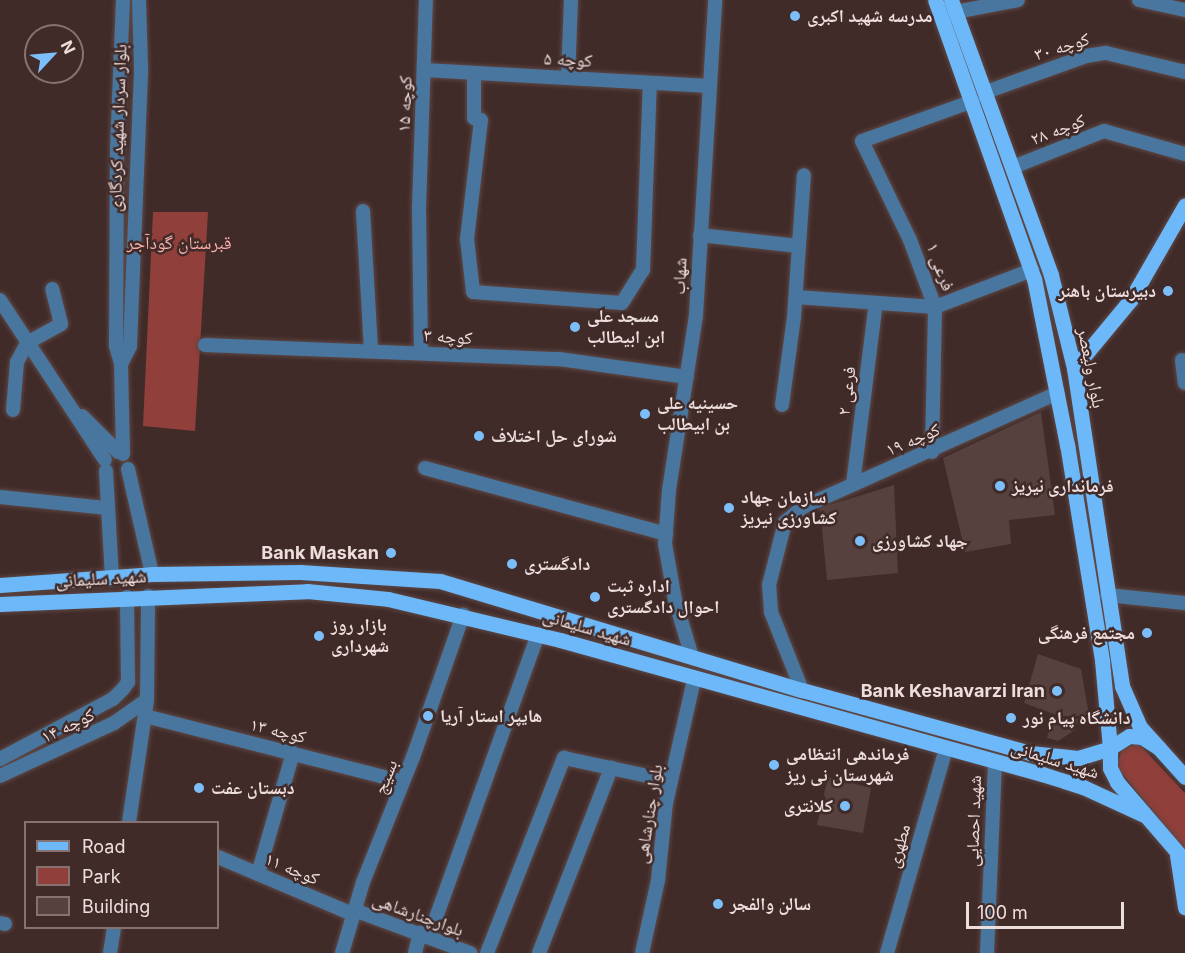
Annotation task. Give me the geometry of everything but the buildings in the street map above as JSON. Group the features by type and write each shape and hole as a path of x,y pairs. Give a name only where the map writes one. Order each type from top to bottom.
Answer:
{"main road":[{"name":"بلوار ولیعصر","path":"935,0 1032,270 1058,393 1102,660 1112,773 1181,858"},
{"name":"بلوار ولیعصر","path":"953,6 1041,241 1074,368 1122,686 1140,727 1185,777"},
{"path":"986,137 1001,131"},
{"path":"1074,368 1131,299 1181,211 1185,192"},
{"name":"شهید سلیمانی","path":"0,585 152,574 300,572 388,575 440,581 802,690 1052,758 1078,758 1110,748 1129,736 1142,737 1159,748"},
{"name":"شهید سلیمانی","path":"0,604 306,591 388,599 538,634 694,680 1083,787 1144,815"},
{"path":"463,615 471,591"},
{"path":"797,708 802,690"},
{"path":"1181,858 1185,907"}],"street":[{"name":"بلوار سردار شهید کردگاری","path":"121,453 121,364 116,346 117,150 123,0"},
{"name":"بلوار سردار شهید کردگاری","path":"121,364 130,346 141,68 139,0"},
{"name":"کوچه ۱۵","path":"421,353 419,208 426,0"},
{"path":"568,78 571,0"},
{"name":"شهاب","path":"692,657 675,600 666,534 696,315 715,0"},
{"path":"953,6 1018,0"},
{"path":"1139,0 1185,10"},
{"name":"کوچه ۳۰","path":"986,92 1086,56 1106,53 1185,72"},
{"name":"کوچه ۵","path":"424,70 710,86"},
{"path":"474,73 474,118 481,120 467,239 473,292 622,303 643,270 650,83"},
{"name":"فرعی ۱","path":"932,452 935,307 910,240 862,141 973,101"},
{"name":"کوچه ۲۸","path":"1014,167 1104,131 1185,154"},
{"path":"782,405 796,297 804,175"},
{"path":"363,211 371,350"},
{"path":"700,235 798,246"},
{"path":"796,297 935,307 1032,270"},
{"path":"13,410 17,362 27,343 61,324 52,289"},
{"path":"0,300 69,405 105,466 115,477 128,469"},
{"name":"فرعی ۲","path":"853,484 876,303"},
{"name":"کوچه ۳","path":"205,345 559,359 687,377"},
{"path":"1182,360 1185,383"},
{"name":"کوچه ۱۹","path":"802,690 771,612 769,585 785,522 803,507 932,452 1058,393"},
{"path":"69,405 121,453 128,469 152,574"},
{"path":"105,466 121,453"},
{"path":"105,466 112,578"},
{"path":"425,468 666,534"},
{"path":"0,497 107,507"},
{"path":"131,821 147,700 148,596"},
{"path":"1107,596 1185,602"},
{"name":"کوچه ۱۴","path":"0,759 113,699 123,689 128,682 127,597"},
{"name":"بسیج","path":"342,953 353,912 463,615"},
{"path":"415,953 425,935 538,634"},
{"name":"بلوار چنارشاهی","path":"642,953 658,880 671,781 694,680"},
{"name":"کوچه ۱۴","path":"0,776 114,723 147,700"},
{"name":"کوچه ۱۳","path":"145,716 403,782"},
{"name":"مطهری","path":"887,953 946,749"},
{"path":"258,874 292,753"},
{"path":"488,953 564,758 671,781"},
{"name":"شهید احصایی","path":"987,953 995,762"},
{"path":"539,953 611,768"},
{"name":"کوچه ۱۱","path":"219,857 353,912"},
{"name":"بلوارچنارشاهی","path":"353,912 425,935 470,953"},
{"path":"110,953 114,929"}],"green space":[{"name":"قبرستان گودآجر","path":"153,212 208,212 195,431 143,426"},
{"path":"1138,743 1185,793 1185,851 1116,766 1122,750"}],"place":[{"name":"مدرسه شهید اکبری","path":"795,16"},
{"name":"دبیرستان باهنر","path":"1168,291"},
{"name":"مسجد علی ابن ابیطالب","path":"575,327"},
{"name":"حسینیه علی بن ابیطالب","path":"645,414"},
{"name":"شورای حل اختلاف","path":"479,436"},
{"name":"فرمانداری نیریز","path":"1000,486"},
{"name":"سازمان جهاد کشاورزی نیریز","path":"729,508"},
{"name":"جهاد کشاورزی","path":"860,541"},
{"name":"Bank Maskan","path":"391,553"},
{"name":"دادگستری","path":"512,564"},
{"name":"اداره ثبت احوال دادگستری","path":"595,597"},
{"name":"مجتمع فرهنگی","path":"1147,633"},
{"name":"بازار روز شهرداری","path":"319,636"},
{"name":"Bank Keshavarzi Iran","path":"1057,691"},
{"name":"هایپر استار آریا","path":"428,716"},
{"name":"دانشگاه پیام نور","path":"1011,718"},
{"name":"فرماندهی انتظامی شهرستان نی ریز","path":"774,765"},
{"name":"دبستان عفت","path":"199,788"},
{"name":"کلانتری","path":"845,806"},
{"name":"سالن والفجر","path":"718,904"}]}
